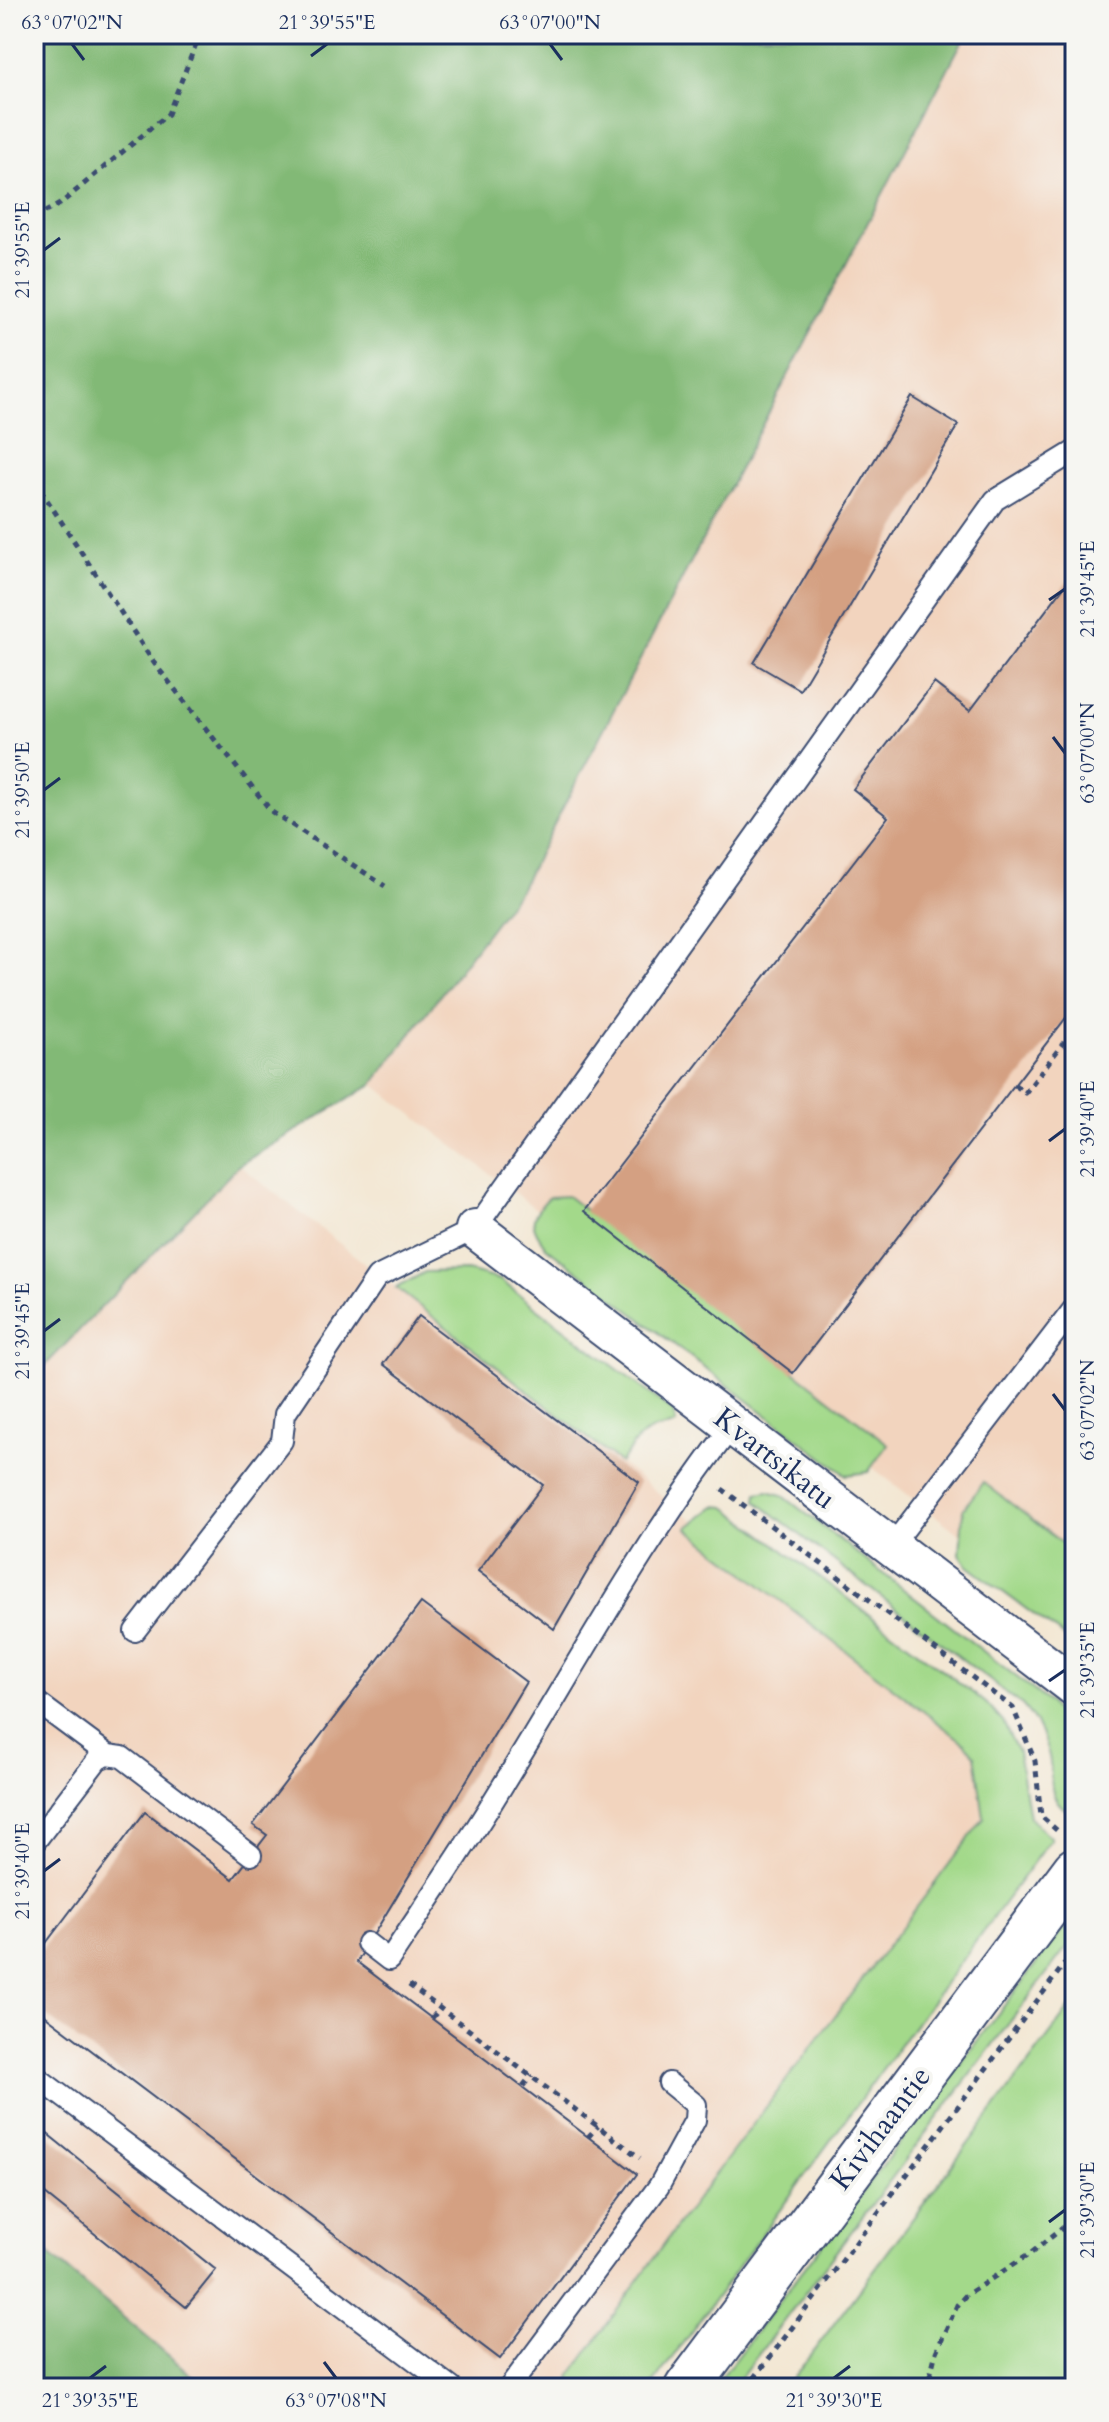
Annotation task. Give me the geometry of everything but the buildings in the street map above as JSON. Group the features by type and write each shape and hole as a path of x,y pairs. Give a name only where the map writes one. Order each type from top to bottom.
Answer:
{"main road":[{"name":"Kivihaantie","path":"687,2388 1069,1854"}],"street":[{"name":"Kvartsikatu","path":"475,1229 1075,1687"}],"lane":[{"path":"135,1631 282,1441 285,1414 377,1277 475,1229 995,500 1075,451"},
{"path":"891,1547 1075,1307"},
{"path":"367,1943 389,1960 498,1793 574,1664 698,1470 733,1425"},
{"path":"34,1700 108,1755 122,1757 251,1855"},
{"path":"34,1843 98,1759 108,1755"},
{"path":"34,2075 452,2388"},
{"path":"509,2388 659,2186 695,2120 696,2105 669,2083"}],"path":[{"path":"34,218 60,204 168,114 200,34"},
{"path":"34,480 154,663 272,812 385,886"},
{"path":"1015,1085 1025,1093 1075,1026 1066,1017"},
{"path":"698,1470 1013,1708 1035,1761 1041,1816 1069,1854"},
{"path":"747,2388 1075,1950"},
{"path":"432,2018 440,2008"},
{"path":"523,2086 532,2075"},
{"path":"588,2137 598,2126"},
{"path":"927,2388 936,2352 957,2305 966,2295 1030,2254 1075,2218"}],"shaded area":[{"path":"966,34 1075,34 1075,1623 373,1084 521,888"},
{"path":"239,1165 972,1738 984,1818 678,2224 562,2388 207,2388 34,2242 34,1377"}],"green space":[{"path":"34,34 966,34 521,888 373,1084 239,1165 34,1377"},
{"path":"567,1196 888,1444 868,1472 846,1475 546,1247 536,1232 535,1216 549,1197"},
{"path":"467,1271 500,1280 674,1412 676,1424 646,1433 620,1463 396,1288 425,1272"},
{"path":"983,1482 1075,1553 1075,1645 968,1566 960,1554 963,1510"},
{"path":"768,1491 782,1495 1050,1703 1071,1741 1076,1768 1073,1796 1066,1810 1053,1792 1049,1756 1042,1735 1022,1705 756,1501 757,1493"},
{"path":"715,1506 726,1507 986,1703 1003,1722 1018,1752 1029,1817 1051,1838 650,2388 573,2388 570,2377 678,2224 984,1818 975,1755 963,1742 687,1528"},
{"path":"1075,1918 1075,1936 733,2388 713,2388 1057,1936"},
{"path":"1075,2001 1075,2388 786,2388"},
{"path":"34,2242 207,2388 34,2388"}]}
